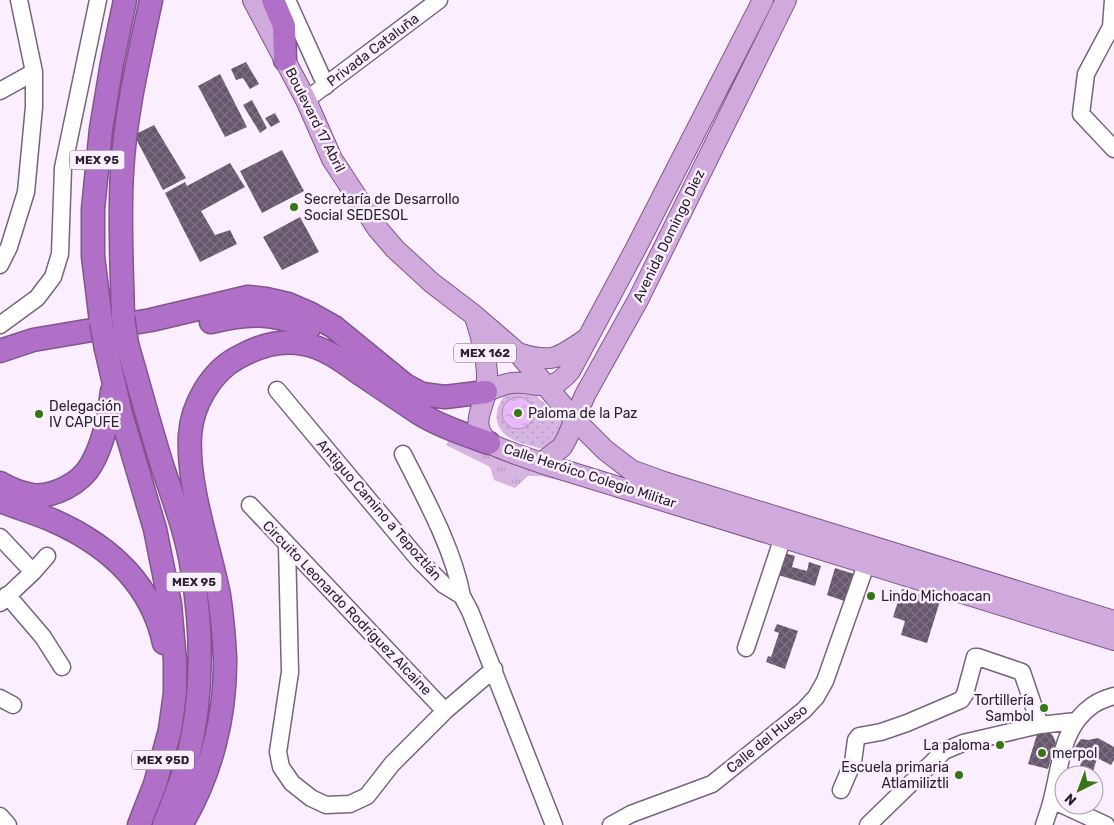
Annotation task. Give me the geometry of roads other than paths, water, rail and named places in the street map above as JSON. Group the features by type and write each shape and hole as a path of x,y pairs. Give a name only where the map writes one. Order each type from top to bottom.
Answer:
{"highway":[{"name":"MEX 95","path":"125,0 100,129 93,209 93,256 101,322 117,347 148,419 183,529 192,568 200,644 200,672 192,738 177,793 164,825"},
{"name":"MEX 95","path":"151,0 128,121 122,172 120,259 123,317 113,380 121,414 155,529 164,569 173,630 175,693"},
{"path":"273,0 284,26 285,60"},
{"path":"0,351 33,340 151,320 248,297 266,298 288,304 334,327 406,385 422,394 445,397 486,392"},
{"path":"0,365 32,354 65,347 154,334 238,316 260,315 283,319 307,327 328,338 345,353 366,378"},
{"path":"181,825 201,784 215,748 220,719 224,666 219,596 201,520 190,458 190,432 203,392 218,372 232,360 261,347 278,342 305,344 334,355 419,413 451,430 488,443"},
{"path":"0,483 14,490 34,496 54,493 76,482 91,466 101,443 109,414 113,380"},
{"path":"0,501 53,521 82,536 108,552 124,567 141,590 160,624 175,693"},
{"name":"MEX 95D","path":"139,825 164,756 175,693"}],"main road":[{"name":"Boulevard 17 Abril","path":"253,0 306,100 332,159 377,228 395,249 432,283 474,315 518,353 547,387"},
{"name":"Avenida Domingo Diez","path":"547,387 558,383 570,371 615,288 762,0"},
{"name":"Avenida Domingo Diez","path":"541,463 562,447 567,438 585,395 638,300 786,0"},
{"path":"615,288 638,300"},
{"name":"MEX 162","path":"474,315 484,343 487,375 486,392"},
{"path":"518,353 532,358 552,359 572,349 586,339"},
{"path":"486,392 513,382 547,387"},
{"name":"Calle Heróico Colegio Militar","path":"547,387 575,420 616,460 631,470 1114,621"},
{"name":"Calle Heróico Colegio Militar","path":"486,392 478,414 478,423 480,432 488,443 541,463 867,562 1114,640"}],"street":[{"path":"0,265 9,247 26,192 34,107 34,72 19,0"},
{"path":"0,325 36,298 53,278 60,254 63,168 98,0"},
{"path":"287,0 326,86"},
{"name":"Privada Cataluña","path":"306,100 439,0"},
{"path":"1113,0 1111,27 1086,74 1081,114 1114,149"},
{"path":"0,91 34,72"},
{"name":"Antiguo Camino a Tepoztlán","path":"277,390 419,560 444,586 462,596"},
{"path":"403,454 451,555 459,578 462,596 494,669 554,825"},
{"name":"Circuito Leonardo Rodríguez Alcaine","path":"250,505 445,711"},
{"path":"0,537 32,572"},
{"path":"746,648 783,537"},
{"path":"287,545 290,672 278,752 281,767 292,783 311,798 326,805 350,804 367,796 392,764 445,711 494,669"},
{"path":"47,556 4,599 43,637 62,667"},
{"name":"Calle del Hueso","path":"611,825 631,814 712,784 804,710 816,697 825,681 867,562"},
{"path":"841,790 852,762 856,740 859,736 881,732 898,726 961,700 965,694 975,657 1022,672 1040,725"},
{"path":"1044,825 1052,800 1062,752 1069,733 1076,721 1092,706 1114,696"},
{"path":"868,825 944,752 963,743 1040,725 1076,721"},
{"path":"1052,800 1106,825"},
{"path":"0,816 8,825"}],"water":[{"name":"Paloma de la Paz","path":"518,397 530,401 534,413 530,425 518,429 506,425 502,413 506,401"}],"place":[{"name":"Secretaría de Desarrollo Social SEDESOL","path":"294,207"},
{"name":"Paloma de la Paz","path":"518,413"},
{"name":"Delegación IV CAPUFE","path":"39,414"},
{"name":"Lindo Michoacan","path":"871,596"},
{"name":"Tortillería Sambol","path":"1044,708"},
{"name":"La paloma","path":"1000,745"},
{"name":"merpol","path":"1042,753"},
{"name":"Escuela primaria Atlamiliztli","path":"959,775"}]}
